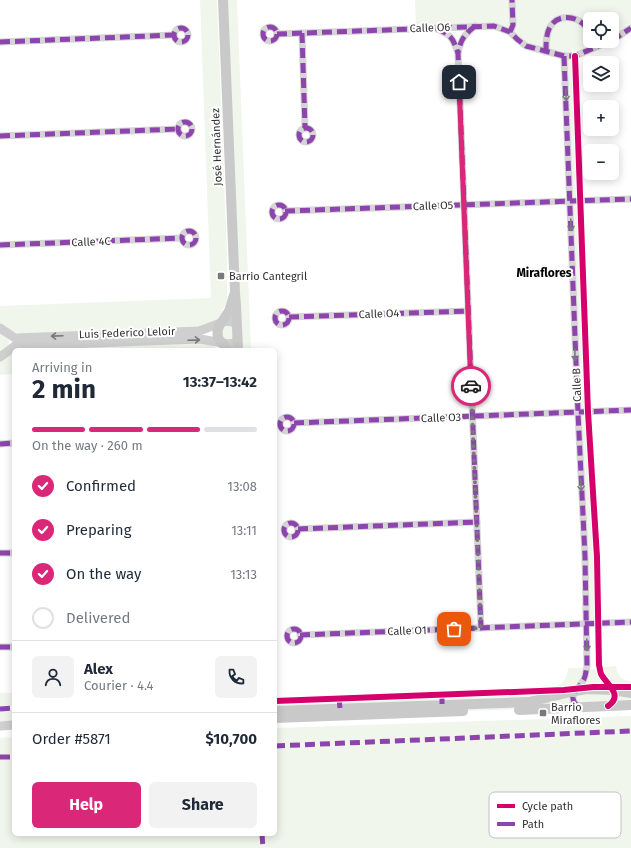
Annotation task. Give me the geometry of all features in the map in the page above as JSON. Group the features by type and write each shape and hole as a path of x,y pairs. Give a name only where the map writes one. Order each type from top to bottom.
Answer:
{"main road":[{"name":"José Hernández","path":"223,0 234,294 238,348"},
{"name":"José Hernández","path":"226,347 220,341 217,330 228,312 234,294"},
{"path":"277,710 529,702 587,689 613,690 631,693"},
{"path":"277,718 631,706"}],"street":[{"path":"510,32 513,24 512,0"},
{"path":"546,52 546,36 552,23 558,19 564,18 578,20 583,24"},
{"path":"475,26 460,42 458,53 481,628"},
{"name":"Calle O6","path":"277,34 494,26 510,32 526,46 564,56 575,56"},
{"path":"435,28 447,33 454,40 458,53"},
{"path":"619,36 631,28"},
{"path":"302,33 305,128"},
{"path":"0,42 174,35"},
{"path":"575,56 593,49"},
{"name":"Calle B","path":"564,56 585,556 587,666 584,680 575,691"},
{"name":"Calle B","path":"575,56 588,412 597,557 599,665 604,680 613,690"},
{"path":"0,136 178,129"},
{"name":"Calle O5","path":"285,212 631,199"},
{"name":"Calle 4C","path":"0,245 182,238"},
{"name":"Calle O4","path":"289,317 468,311"},
{"name":"Luis Federico Leloir","path":"15,342 199,330 226,321 237,325"},
{"path":"0,328 15,342 0,357"},
{"name":"Luis Federico Leloir","path":"15,342 200,339 212,341 226,347"},
{"path":"226,347 238,339"},
{"name":"Calle O3","path":"294,423 631,410"},
{"path":"0,444 12,443"},
{"path":"298,529 476,522"},
{"path":"0,553 12,553"},
{"name":"Calle O1","path":"300,635 631,622"},
{"path":"0,647 12,646"},
{"path":"608,706 613,703 615,698 613,690"},
{"path":"575,691 573,700 579,707"},
{"path":"0,726 12,725"}],"shaded area":[{"path":"200,0 217,0 227,255 227,301 220,316 216,320 200,328 22,334 14,332 0,324 0,306 211,298"},
{"path":"223,0 237,0 251,348 226,348 220,341 232,303"},
{"path":"415,0 631,0 631,28 619,36 619,12 583,12 583,48 594,48 575,56 598,624 586,624 564,56 539,50 494,26 416,29"},
{"path":"0,333 9,338 9,345 0,352"},
{"path":"206,343 216,348 70,348"},
{"path":"12,352 12,374 0,375 0,361"},
{"path":"616,666 620,677 631,682 631,705 277,718 277,697 556,686 562,683 565,679 568,668 584,668 585,670 601,669 602,667"},
{"path":"0,693 12,693 12,706 0,707"},
{"path":"12,710 12,721 0,721 0,711"},
{"path":"631,716 631,848 0,848 0,738 12,737 12,836 277,836 277,728"}],"marked path":[{"path":"510,32 513,25 512,0"},
{"path":"546,52 546,39 553,23 562,18 572,18 583,24"},
{"path":"475,26 468,32 460,44 458,53 481,628"},
{"path":"277,34 494,26 510,32 526,46 564,56 575,56 594,48"},
{"path":"270,27 275,29 277,34 275,39 270,41 265,39 263,34 265,29 270,27"},
{"path":"181,28 186,30 188,35 186,40 181,42 176,40 174,35 176,30 181,28"},
{"path":"619,36 631,28"},
{"path":"437,29 451,38 458,53"},
{"path":"302,33 305,128"},
{"path":"0,42 174,35"},
{"path":"564,56 585,556 587,666 584,679 573,696 573,700 579,707"},
{"path":"185,122 190,124 192,129 190,134 185,136 180,134 178,129 180,124 185,122"},
{"path":"306,128 311,130 313,135 311,140 306,142 301,140 299,135 301,130 306,128"},
{"path":"0,136 178,129"},
{"path":"285,211 631,199"},
{"path":"279,205 284,207 286,212 284,217 279,219 274,217 272,212 274,207 279,205"},
{"path":"189,231 194,233 196,238 194,243 189,245 184,243 182,238 184,233 189,231"},
{"path":"0,245 182,238"},
{"path":"282,311 287,313 289,318 287,323 282,325 277,323 275,318 277,313 282,311"},
{"path":"289,317 468,311"},
{"path":"294,423 631,410"},
{"path":"287,417 292,419 294,424 292,429 287,431 282,429 280,424 282,419 287,417"},
{"path":"0,444 12,443"},
{"path":"298,529 477,522"},
{"path":"291,523 296,525 298,530 296,535 291,537 286,535 284,530 286,525 291,523"},
{"path":"0,553 12,553"},
{"path":"300,635 631,622"},
{"path":"294,629 299,631 301,636 299,641 294,643 289,641 287,636 289,631 294,629"},
{"path":"0,647 12,647"},
{"path":"442,694 442,705"},
{"path":"339,698 340,708"},
{"path":"0,709 12,708"},
{"path":"277,746 631,731"},
{"path":"0,757 12,757"},
{"path":"262,836 263,848"}],"cycle path":[{"path":"575,56 588,412 597,557 599,665 601,674 613,690 614,694 613,702 608,706"},
{"path":"277,701 564,690 593,687 631,687"}],"way so far":[{"path":"454,629 481,628 471,386"}],"place":[{"name":"Barrio Cantegril","path":"221,276"},
{"name":"Barrio Miraflores","path":"543,713"}],"district":[{"name":"Miraflores","path":"544,273"}],"route":[{"path":"459,82 471,386"}]}
